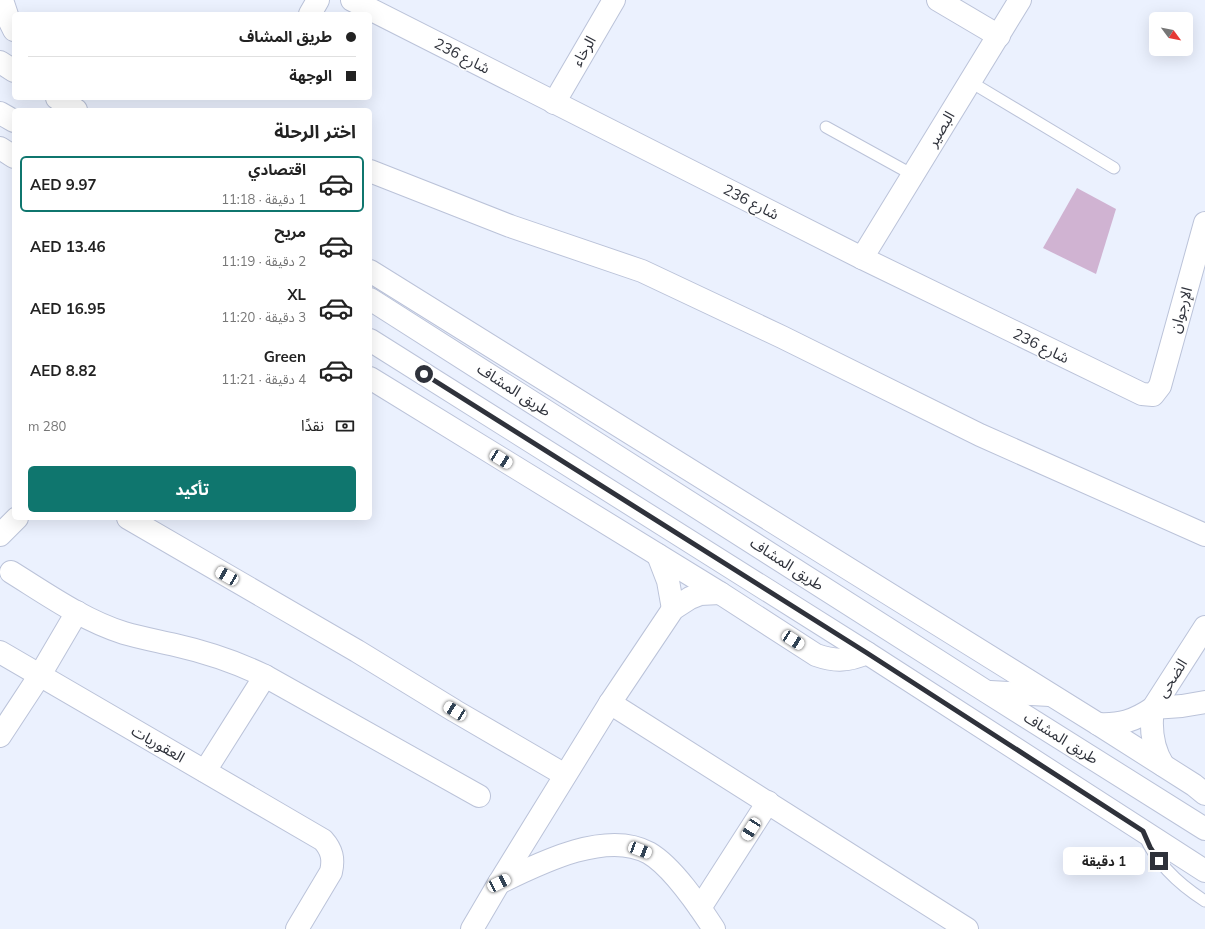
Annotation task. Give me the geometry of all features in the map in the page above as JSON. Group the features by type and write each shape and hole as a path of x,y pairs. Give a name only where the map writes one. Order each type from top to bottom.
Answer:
{"street":[{"path":"2,0 12,26"},
{"path":"311,12 318,0"},
{"name":"شارع 236","path":"352,0 862,258 1142,394 1153,395"},
{"name":"الرخاء","path":"554,103 614,0"},
{"path":"938,0 998,36"},
{"name":"البصير","path":"862,258 1020,0"},
{"path":"0,62 12,70"},
{"path":"0,113 12,120"},
{"path":"0,148 12,156"},
{"path":"372,172 510,226 642,271 782,337 980,435 1205,535"},
{"name":"الإرجوان","path":"1153,395 1160,386 1205,223"},
{"name":"طريق المشاف","path":"372,272 1050,696 1098,724 1205,794"},
{"name":"طريق المشاف","path":"372,300 1205,829"},
{"path":"372,341 867,653 1205,871"},
{"path":"372,379 720,593 816,655 829,659 842,660 855,658 867,653"},
{"path":"0,535 15,520"},
{"path":"131,520 357,651 455,711 565,775"},
{"path":"658,555 668,581 673,609"},
{"path":"11,572 76,612 99,624 148,640 197,650 243,666 265,676 479,796"},
{"path":"472,929 610,703 673,609 695,596 720,593"},
{"path":"0,736 40,675 76,612"},
{"name":"الضحى","path":"1098,724 1111,725 1126,722 1140,717 1153,708 1205,627"},
{"name":"العقوريات","path":"0,652 323,840 329,847 332,855 333,864 331,872 297,929"},
{"path":"205,771 265,676"},
{"path":"987,692 1050,696"},
{"path":"1153,708 1182,706 1205,702"},
{"path":"610,703 967,929"},
{"name":"الضحى","path":"1153,708 1151,733 1157,755 1163,766"},
{"path":"700,908 768,802"},
{"path":"499,883 555,857 584,849 607,846 631,846 649,853 666,866 691,896 714,929"}],"lane":[{"path":"969,82 1114,168"},
{"path":"826,127 913,175"},
{"path":"1143,831 1150,847 1168,871 1188,889 1205,901"}],"shaded area":[{"path":"1077,188 1116,209 1096,274 1043,248"}],"route":[{"path":"424,374 867,653 1143,831 1150,847 1159,861"}]}
